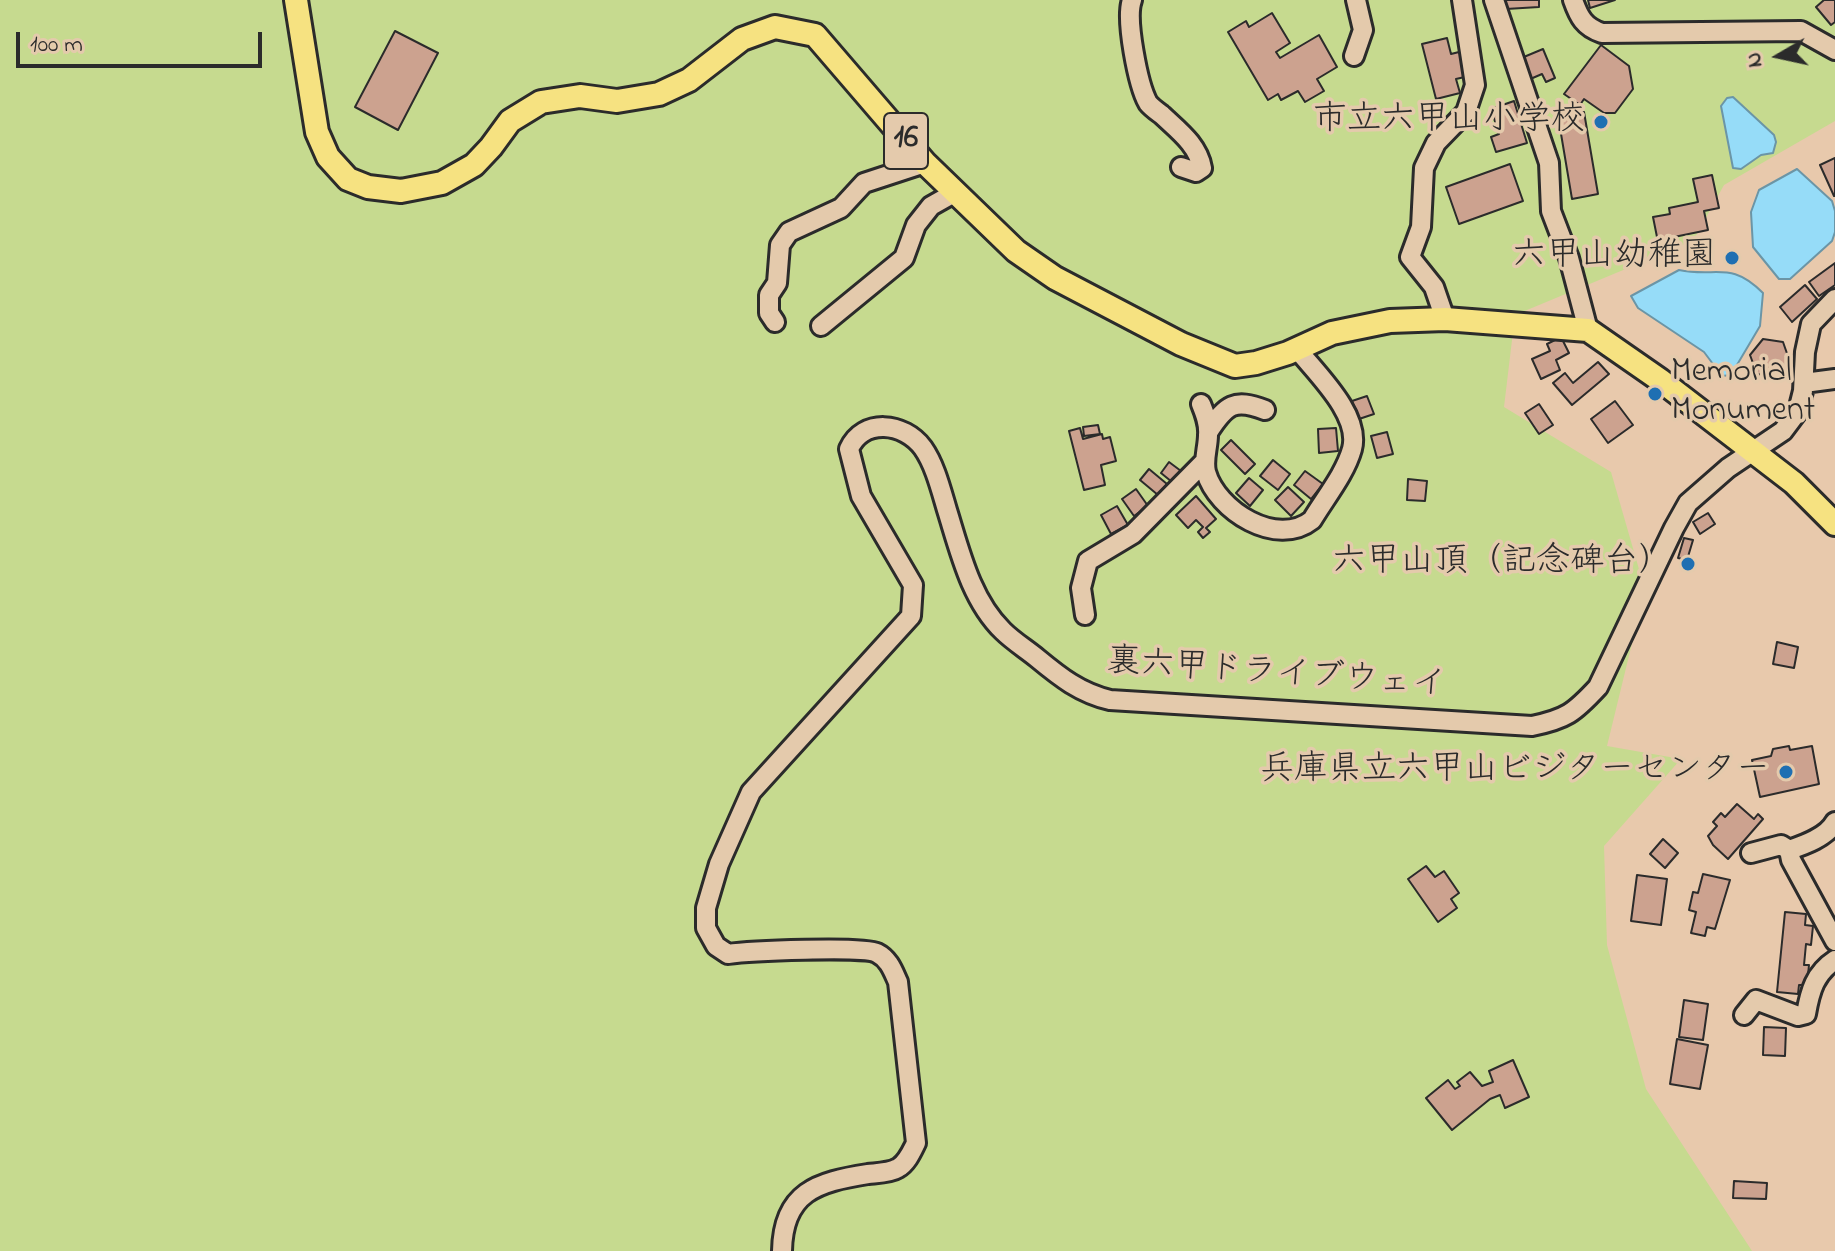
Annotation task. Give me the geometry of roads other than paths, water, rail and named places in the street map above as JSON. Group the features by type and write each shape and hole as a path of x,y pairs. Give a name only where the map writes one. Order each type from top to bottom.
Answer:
{"main road":[{"name":"16","path":"296,0 317,132 328,157 348,179 368,187 401,191 442,183 474,165 510,121 541,102 580,96 617,101 659,94 689,80 742,39 775,27 815,35 925,163 1016,251 1055,278 1181,344 1235,366 1256,363 1332,333 1390,321 1445,319 1588,330"},
{"path":"1588,330 1752,450 1794,483 1835,524"}],"street":[{"path":"1132,0 1129,8 1133,51 1149,104 1188,139 1200,158 1202,168 1196,172 1181,167"},
{"path":"1354,56 1363,30 1356,0"},
{"path":"1445,319 1434,287 1410,257 1421,227 1424,168 1436,143 1466,112 1475,85 1462,0"},
{"path":"1494,0 1549,163 1551,211 1569,258 1588,330"},
{"path":"1573,0 1588,28 1602,33 1801,31 1835,50"},
{"path":"775,322 769,313 769,295 777,283 780,245 789,232 841,208 864,183 925,163"},
{"path":"821,326 904,258 916,225 931,206 954,193"},
{"path":"1752,450 1783,431 1793,419 1801,403 1805,352 1811,324 1835,299"},
{"path":"1201,404 1209,431 1204,462 1209,480 1216,490 1243,519 1286,530 1304,526 1312,520 1346,462 1353,447 1353,431 1335,396 1297,349"},
{"path":"1804,383 1835,379"},
{"path":"1209,431 1225,409 1237,404 1247,403 1265,410"},
{"name":"裏六甲ドライブウェイ","path":"782,1251 784,1225 804,1194 830,1180 898,1168 910,1156 916,1143 898,982 886,959 875,951 852,950 728,954 716,946 706,928 706,908 719,864 751,792 911,616 913,585 861,496 849,449 853,439 871,427 883,426 913,437 925,450 977,597 1001,630 1055,673 1089,695 1110,700 1532,726 1560,720 1579,707 1598,687 1688,503 1752,450"},
{"path":"1085,615 1081,588 1088,561 1133,534 1204,462"},
{"path":"1789,850 1831,830 1835,822"},
{"path":"1751,853 1781,845 1789,850 1791,860 1835,941"},
{"path":"1744,1015 1756,1000 1798,1016 1806,1014 1811,988 1823,968 1835,960"}],"water":[{"path":"1733,97 1774,135 1776,142 1773,153 1761,155 1741,169 1733,168 1721,106 1727,98"},
{"path":"1797,169 1832,201 1835,232 1832,241 1790,279 1779,279 1753,247 1751,212 1759,190"},
{"path":"1679,270 1732,273 1763,293 1760,326 1731,375 1722,376 1704,352 1638,308 1631,296"}],"place":[{"name":"市立六甲山小学校","path":"1601,122"},
{"name":"六甲山幼稚園","path":"1732,258"},
{"name":"Memorial Monument","path":"1655,394"},
{"name":"六甲山頂（記念碑台）","path":"1688,564"},
{"name":"兵庫県立六甲山ビジターセンター","path":"1786,772"}]}
